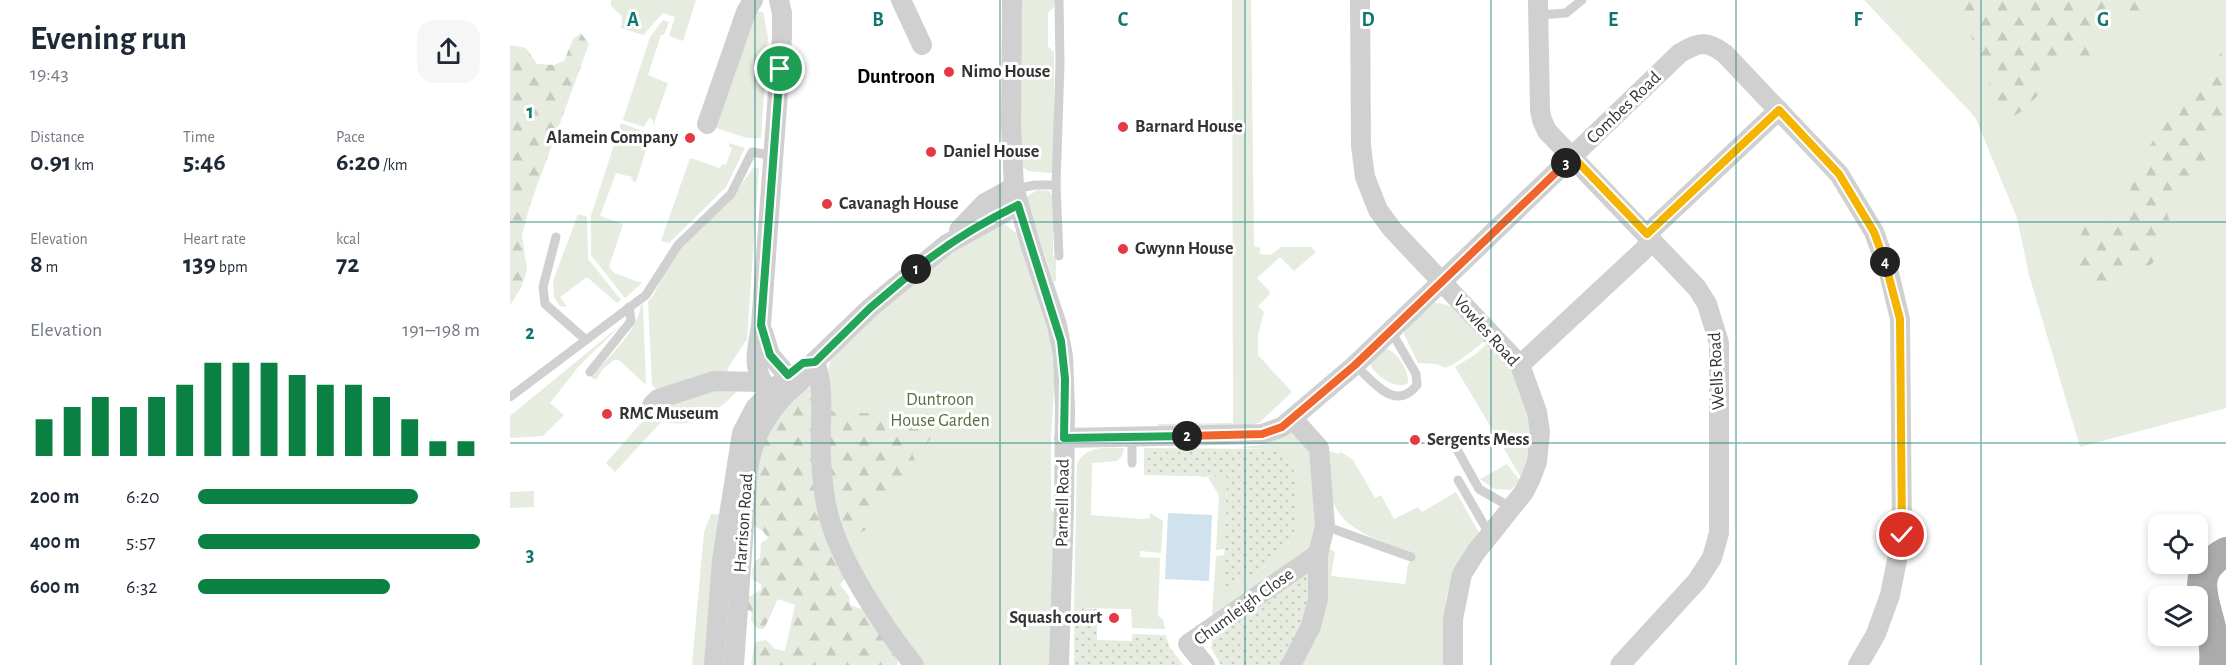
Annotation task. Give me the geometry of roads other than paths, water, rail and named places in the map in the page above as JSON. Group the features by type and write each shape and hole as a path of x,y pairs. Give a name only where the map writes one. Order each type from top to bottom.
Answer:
{"main road":[{"path":"2214,665 2213,638 2203,603 2202,586 2209,566 2226,552"}],"street":[{"path":"707,124 746,12 753,0"},
{"path":"901,0 922,45"},
{"name":"Parnell Road","path":"1012,0 1011,125 1016,194 1061,341 1065,379 1059,665"},
{"name":"Vowles Road","path":"1359,0 1361,146 1365,177 1378,210 1390,227 1520,365 1537,412 1540,432 1537,462 1524,492 1462,574 1453,619 1454,665"},
{"path":"777,385 756,364 774,156 783,1"},
{"name":"Wells Road","path":"1539,8 1542,120 1547,131 1697,288 1707,304 1719,343 1719,533 1712,558 1697,581 1620,665"},
{"name":"Combes Road","path":"1064,438 1262,434 1282,427 1355,365 1680,53 1696,44 1711,44 1725,54 1779,110"},
{"path":"1520,365 1648,246 1647,234 1779,110 1839,174 1874,232 1889,273 1900,319 1902,535 1890,595 1876,634 1858,665"},
{"path":"742,401 777,385 807,376 815,362 870,308 947,244 985,221 1016,194"},
{"path":"761,325 777,385"},
{"path":"815,362 821,384 821,458 831,523 858,584 914,665"},
{"path":"651,405 658,399 714,381 777,385"},
{"name":"Harrison Road","path":"714,665 723,560 740,440 752,412 777,385"},
{"name":"Harrison Road","path":"734,665 744,508 751,450 777,385"},
{"name":"Chumleigh Close","path":"1291,665 1311,626 1318,599 1318,554 1325,526 1318,448 1293,418"},
{"name":"Chumleigh Close","path":"1205,665 1188,644 1318,554"}],"lane":[{"path":"1059,0 1056,182 1059,256"},
{"path":"1539,8 1566,13 1582,0"},
{"path":"510,398 651,289 670,255 684,238 731,194 752,152 774,156"},
{"path":"1016,194 1035,185 1056,182"},
{"path":"556,237 543,287 545,304 586,340"},
{"path":"590,372 631,321 629,307"},
{"path":"1355,365 1387,394 1397,397 1410,393 1417,385 1416,374 1390,331"},
{"path":"1132,437 1132,463"},
{"path":"1454,444 1479,489 1512,508"},
{"path":"1458,480 1490,535"},
{"path":"1325,526 1411,557"}],"water":[{"path":"1168,513 1212,515 1209,581 1165,579"}],"place":[{"name":"Nimo House","path":"949,72"},
{"name":"Barnard House","path":"1123,127"},
{"name":"Alamein Company","path":"690,138"},
{"name":"Daniel House","path":"931,152"},
{"name":"Cavanagh House","path":"827,204"},
{"name":"Gwynn House","path":"1123,249"},
{"name":"RMC Museum","path":"607,414"},
{"name":"Sergents Mess","path":"1415,440"},
{"name":"Squash court","path":"1114,618"}],"district":[{"name":"Duntroon","path":"896,77"}],"park label":[{"name":"Duntroon House Garden","path":"940,410"}]}
